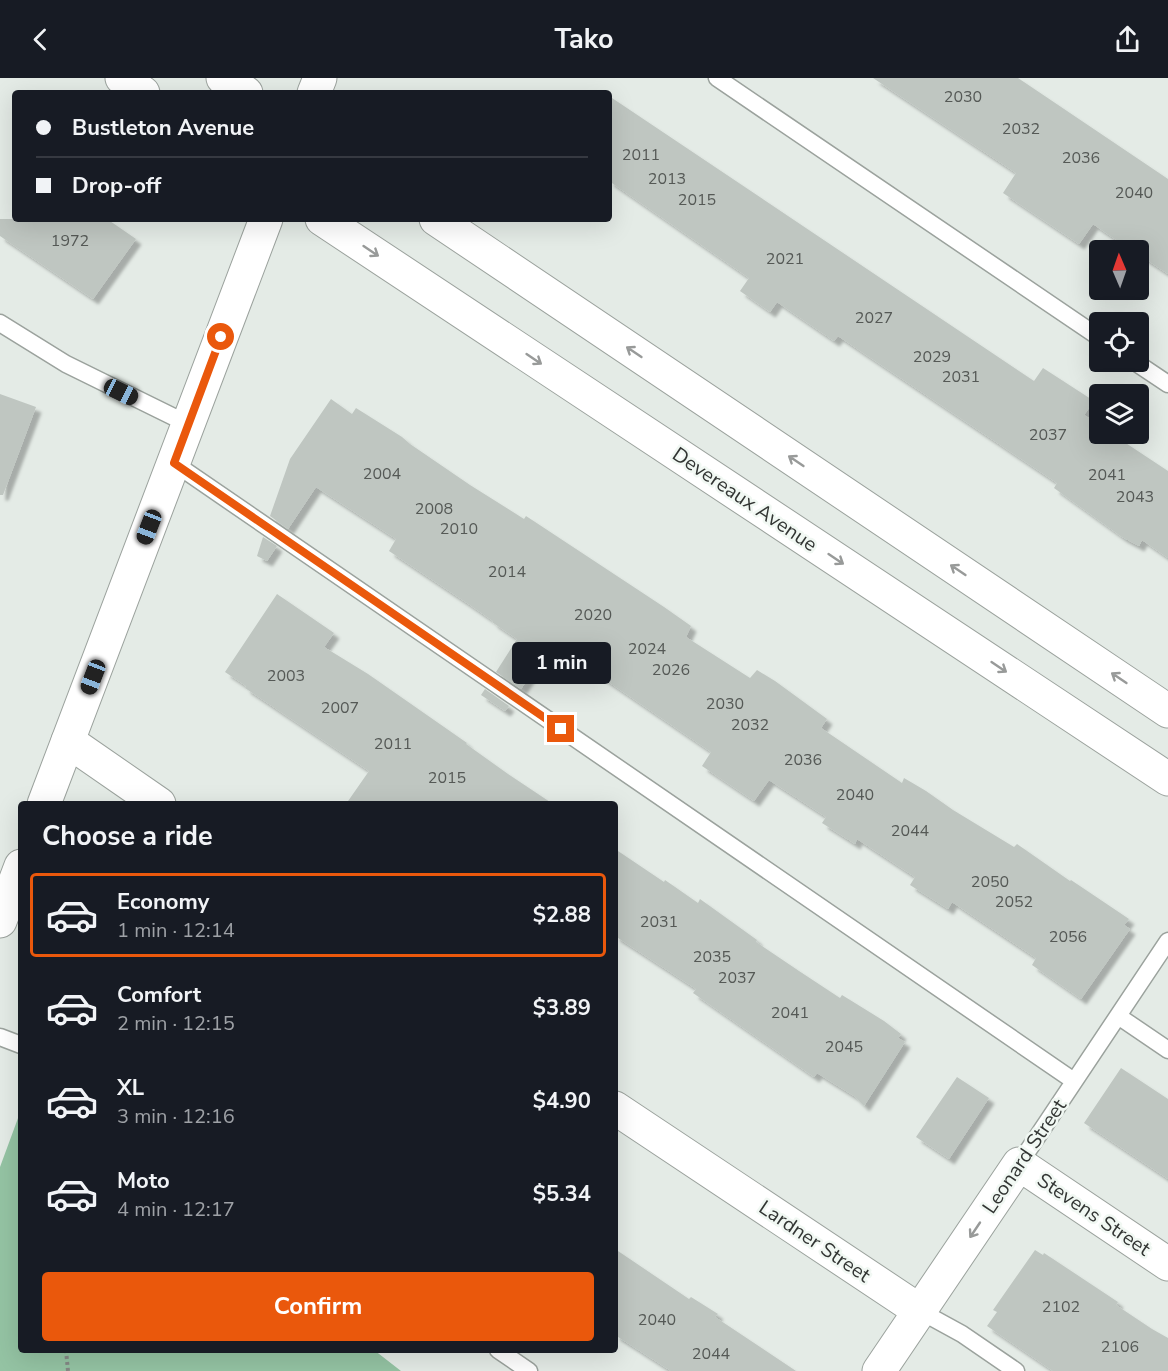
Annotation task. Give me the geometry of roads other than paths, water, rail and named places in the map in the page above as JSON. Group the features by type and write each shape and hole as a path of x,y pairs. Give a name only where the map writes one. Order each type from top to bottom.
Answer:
{"street":[{"path":"122,78 139,90"},
{"path":"223,78 241,90"},
{"path":"46,801 265,222"},
{"name":"Devereaux Avenue","path":"327,222 1168,779"},
{"path":"440,222 1168,711"},
{"path":"68,741 155,801"},
{"path":"0,921 18,874"},
{"name":"Lardner Street","path":"618,1110 920,1311"},
{"name":"Stevens Street","path":"1019,1164 1168,1264"},
{"name":"Leonard Street","path":"879,1371 1019,1164"}],"lane":[{"path":"717,78 1089,331"},
{"path":"0,323 66,364 189,424"},
{"path":"1149,372 1168,384"},
{"path":"174,463 1074,1081"},
{"name":"Leonard Street","path":"1019,1164 1168,941"},
{"path":"1118,1016 1168,1050"},
{"path":"0,1037 18,1044"},
{"name":"Lardner Street","path":"920,1311 962,1335 1016,1371"},
{"path":"502,1353 529,1371"}]}
